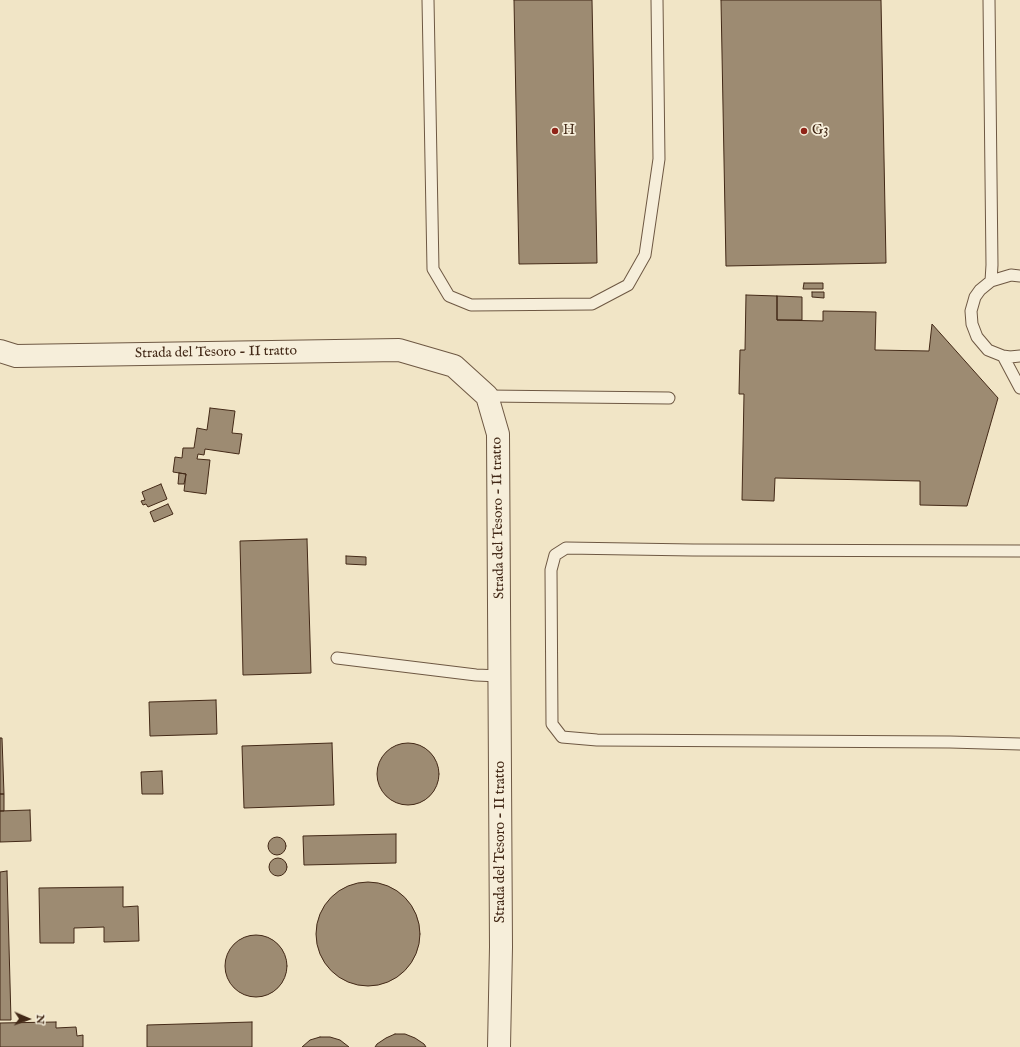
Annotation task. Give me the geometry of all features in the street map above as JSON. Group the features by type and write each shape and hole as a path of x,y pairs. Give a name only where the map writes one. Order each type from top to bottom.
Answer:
{"street":[{"name":"Strada del Tesoro - II tratto","path":"0,351 16,356 399,350 454,366 487,396 498,434 502,947 499,1047"}],"lane":[{"path":"428,0 433,269 449,296 471,305 592,304 628,285 646,255 659,159 656,0"},
{"path":"989,0 991,281"},
{"path":"1020,276 1011,275 991,281 980,290 975,297 971,311 972,324 977,337 988,350 1004,356 1020,356"},
{"path":"1004,356 1020,388"},
{"path":"487,396 670,398"},
{"path":"1020,551 566,548 555,555 551,570 552,724 562,737 597,740 950,742 1020,744"},
{"path":"337,658 476,675 500,676"}],"building":[{"name":"H","path":"514,0 592,0 597,263 519,264"},
{"name":"G3","path":"721,0 881,0 886,263 726,266"},
{"path":"804,283 823,283 823,289 803,289"},
{"path":"812,292 824,292 824,298 812,297"},
{"path":"746,295 777,296 777,320 823,321 823,311 876,312 875,350 929,351 932,324 998,398 967,506 920,505 920,481 775,478 774,501 742,500 744,394 739,394 740,350 745,350"},
{"path":"777,296 802,297 802,320 777,320"},
{"path":"210,408 235,411 232,433 242,434 239,454 205,449 204,455 198,454 197,459 210,460 206,494 184,491 186,474 173,472 175,457 182,458 183,448 194,448 197,428 207,430"},
{"path":"179,473 186,474 184,484 178,484"},
{"path":"161,484 167,499 148,507 146,504 143,505 141,501 145,500 142,492"},
{"path":"168,504 173,514 154,522 150,512"},
{"path":"307,539 311,673 243,675 240,541"},
{"path":"346,556 366,557 366,565 346,564"},
{"path":"216,700 217,734 150,736 149,702"},
{"path":"0,738 2,738 4,794 0,794"},
{"path":"332,743 334,805 244,808 242,746"},
{"path":"408,743 420,746 430,752 436,762 439,774 436,786 430,796 420,802 408,805 396,802 386,796 380,786 377,774 380,762 386,752 396,746"},
{"path":"162,771 163,794 142,794 141,772"},
{"path":"0,794 4,794 4,811 0,811"},
{"path":"30,810 31,841 0,842 0,811"},
{"path":"396,834 396,863 304,865 303,836"},
{"path":"273,837 281,837 286,842 284,853 281,855 273,855 268,850 268,842"},
{"path":"278,858 284,861 287,867 284,873 278,876 272,873 269,867 272,861"},
{"path":"7,871 11,1020 0,1020 0,872"},
{"path":"368,882 388,886 397,890 405,897 412,905 416,914 420,934 416,954 412,963 405,971 397,978 388,982 368,986 348,982 339,978 331,971 324,963 320,954 316,934 320,914 324,905 331,897 339,890 348,886"},
{"path":"123,887 123,907 138,906 139,941 104,942 104,927 74,928 74,943 40,943 39,888"},
{"path":"256,935 268,938 278,944 284,954 287,966 284,978 278,988 268,994 256,997 244,994 234,988 228,978 225,966 228,954 234,944 244,938"},
{"path":"56,1022 56,1028 76,1027 77,1036 83,1035 83,1047 0,1047 0,1023"},
{"path":"252,1022 252,1047 147,1047 147,1025"},
{"path":"395,1034 405,1034 415,1038 426,1047 375,1047 386,1038"},
{"path":"320,1037 330,1037 340,1040 349,1047 302,1047 310,1040"}],"place":[{"name":"H","path":"555,131"},
{"name":"G3","path":"804,131"}]}
